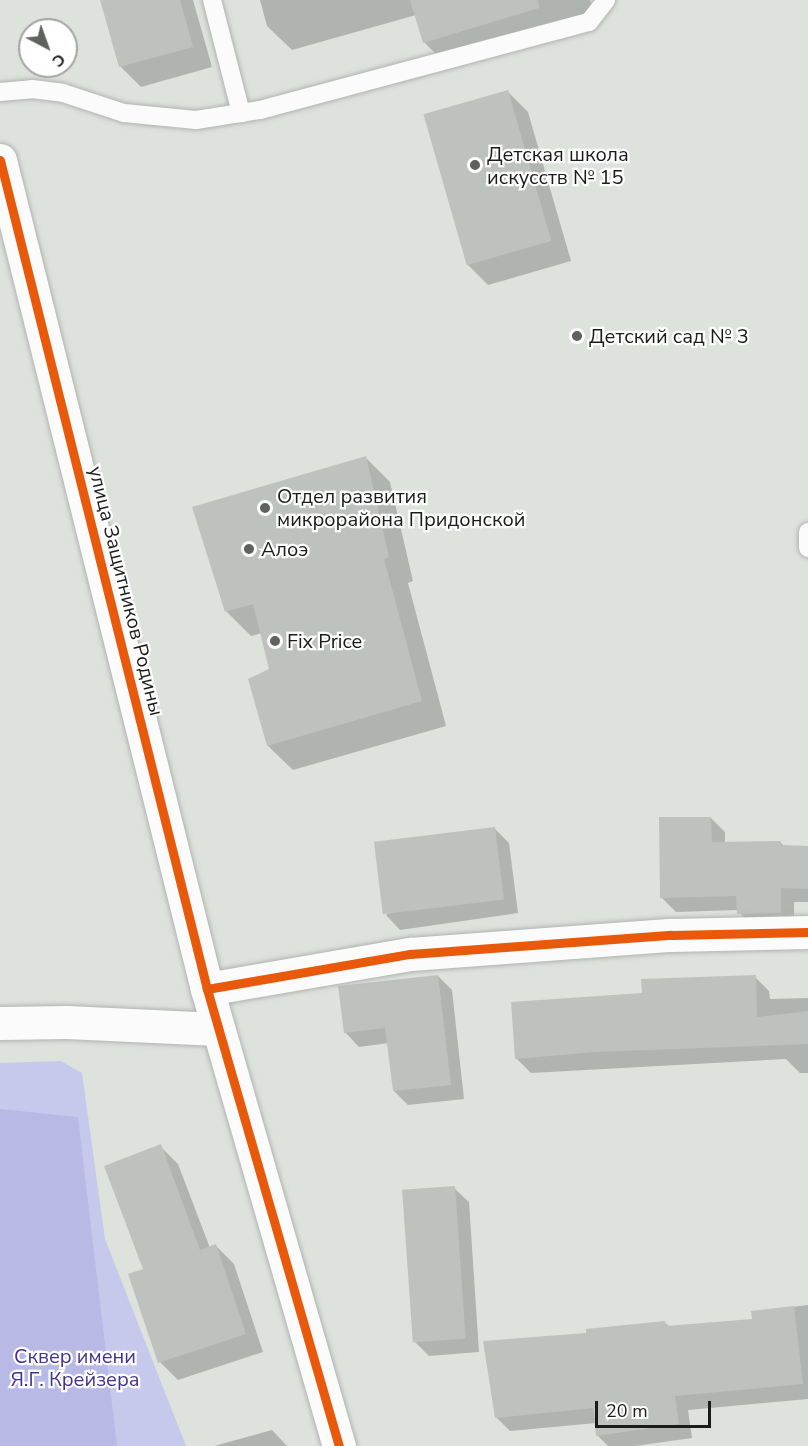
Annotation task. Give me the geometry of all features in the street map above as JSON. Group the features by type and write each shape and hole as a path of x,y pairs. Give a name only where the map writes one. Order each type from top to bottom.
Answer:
{"street":[{"name":"улица Защитников Родины","path":"0,160 207,989 339,1446"},
{"path":"207,989 410,954 671,935 808,932"},
{"path":"0,1023 67,1022 218,1029"}],"lane":[{"path":"212,0 241,113"},
{"path":"0,92 32,89 63,93 124,114 196,120 241,113 589,22 606,0"},
{"path":"808,532 808,548"}],"green space":[{"name":"Сквер имени Я.Г. Крейзера","path":"61,1061 82,1073 105,1239 186,1446 0,1446 0,1063"},
{"name":"Сквер имени Я.Г. Крейзера","path":"0,1109 78,1117 117,1446 0,1446"}],"building":[{"path":"100,0 180,0 193,47 119,67"},
{"path":"410,0 538,0 539,8 423,43"},
{"path":"508,90 551,241 467,265 423,114"},
{"path":"366,456 389,557 384,559 422,701 267,746 248,679 269,669 253,604 225,612 192,507"},
{"path":"659,817 711,817 712,842 781,841 781,845 808,846 808,889 781,888 781,913 737,914 736,896 660,898"},
{"path":"495,827 504,899 383,914 374,842"},
{"path":"438,975 451,1085 393,1091 385,1028 344,1033 338,986"},
{"path":"756,975 757,1017 808,1011 808,1044 595,1052 515,1059 511,1002 642,993 641,979"},
{"path":"161,1144 200,1250 216,1244 246,1334 158,1363 128,1274 143,1269 104,1166"},
{"path":"455,1186 466,1339 413,1342 402,1190"},
{"path":"794,1306 803,1384 675,1396 679,1424 596,1436 593,1408 495,1418 483,1341 586,1333 586,1329 665,1321 666,1326 752,1319 751,1311"}],"cycle path":[{"path":"0,160 207,989 339,1446"},
{"path":"207,989 410,954 671,935 808,932"}],"place":[{"name":"Детская школа искусств № 15","path":"475,165"},
{"name":"Детский сад № 3","path":"577,336"},
{"name":"Отдел развития микрорайона Придонской","path":"265,508"},
{"name":"Алоэ","path":"249,549"},
{"name":"Fix Price","path":"275,641"}]}
